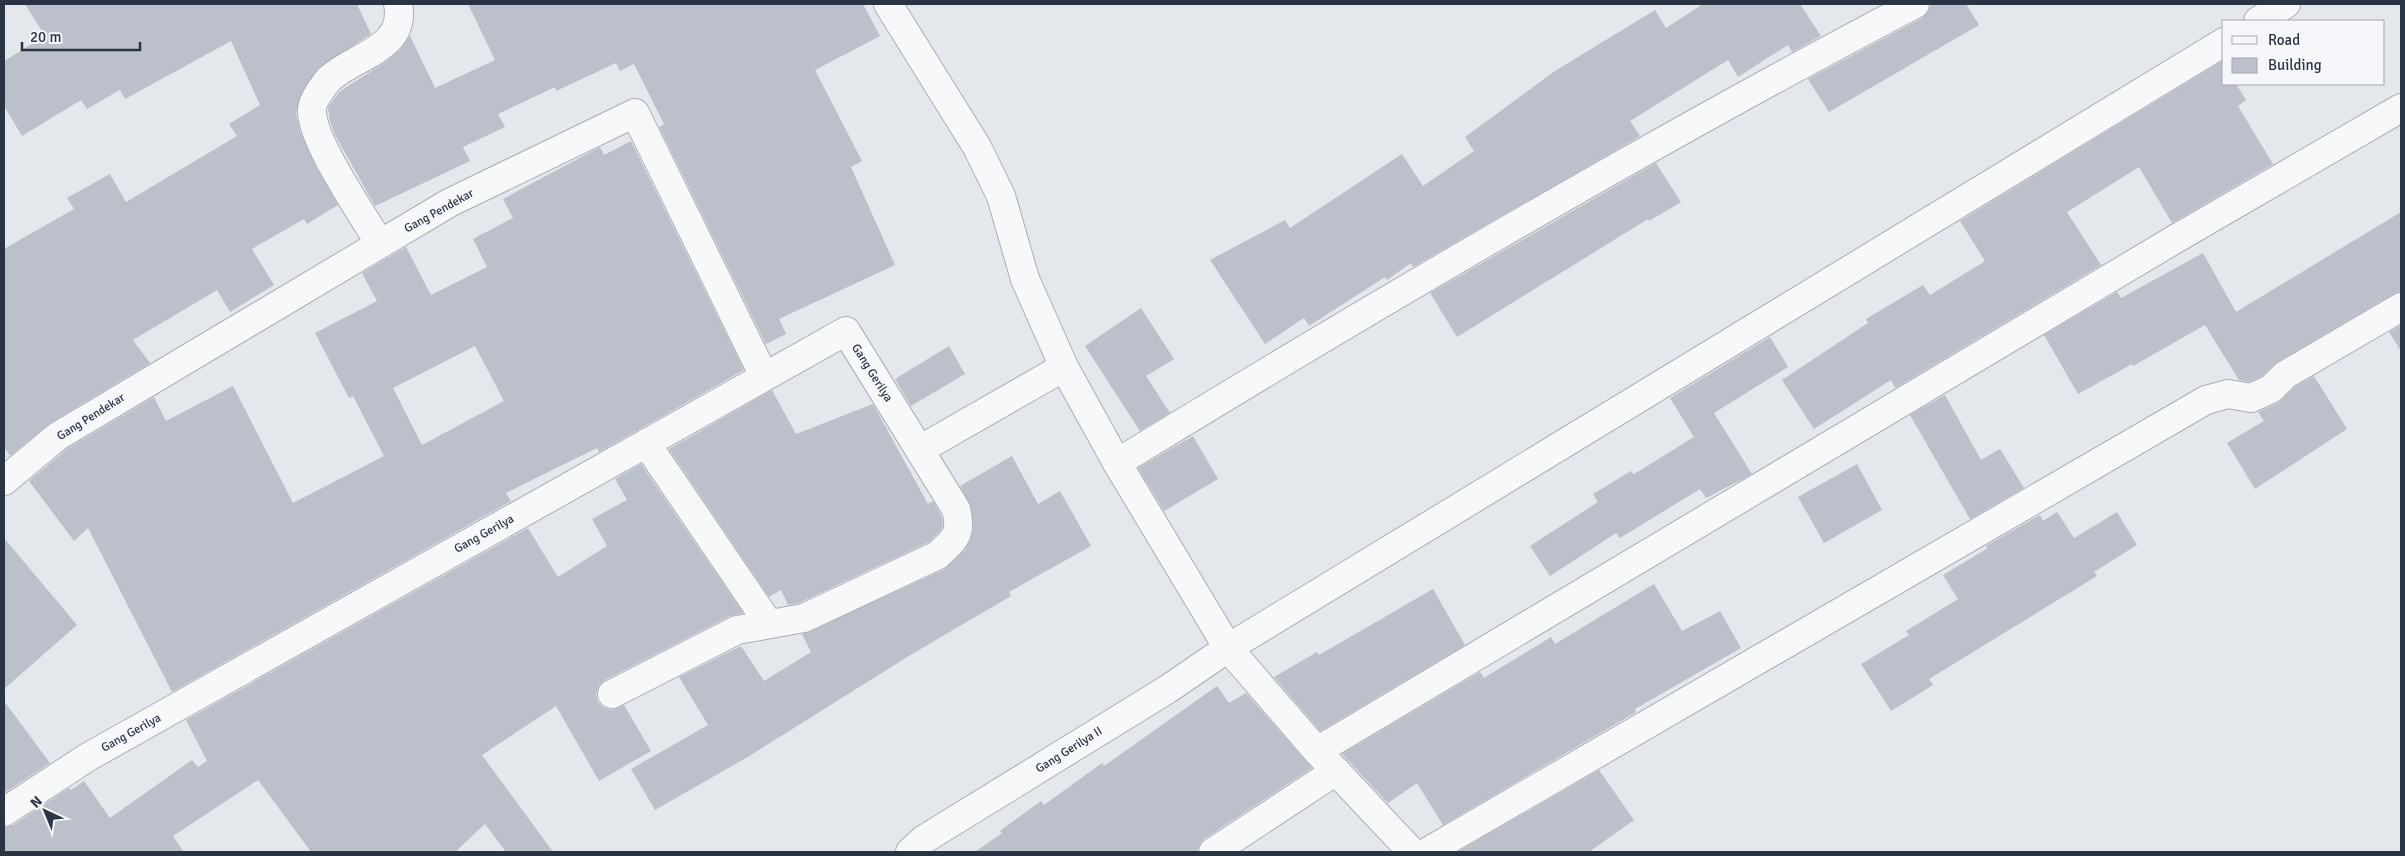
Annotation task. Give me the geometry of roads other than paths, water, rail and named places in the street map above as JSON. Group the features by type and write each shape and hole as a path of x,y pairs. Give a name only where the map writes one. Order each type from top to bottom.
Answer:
{"street":[{"path":"380,244 322,144 312,112 315,98 330,79 380,47 396,31 400,17 398,4"},
{"path":"888,4 978,147 1001,196 1025,279 1064,367 1117,463 1228,648 1317,752 1412,852"},
{"path":"1117,463 1330,332 1565,196 1915,4"},
{"path":"2260,20 2286,4"},
{"name":"Gang Gerilya II","path":"910,852 923,840 1168,689 1228,648 2222,43"},
{"path":"1317,752 2177,238 2401,108"},
{"name":"Gang Pendekar","path":"4,481 58,436 449,203 635,113 764,376"},
{"path":"1427,852 2206,400 2228,394 2251,398 2271,389 2285,375 2401,307"},
{"name":"Gang Gerilya","path":"4,812 88,757 846,331 920,449"},
{"path":"612,694 737,630 804,618 938,554 954,540 960,526 956,509 920,449 1064,367"},
{"path":"646,443 769,624"},
{"path":"1213,852 1336,771"}]}
